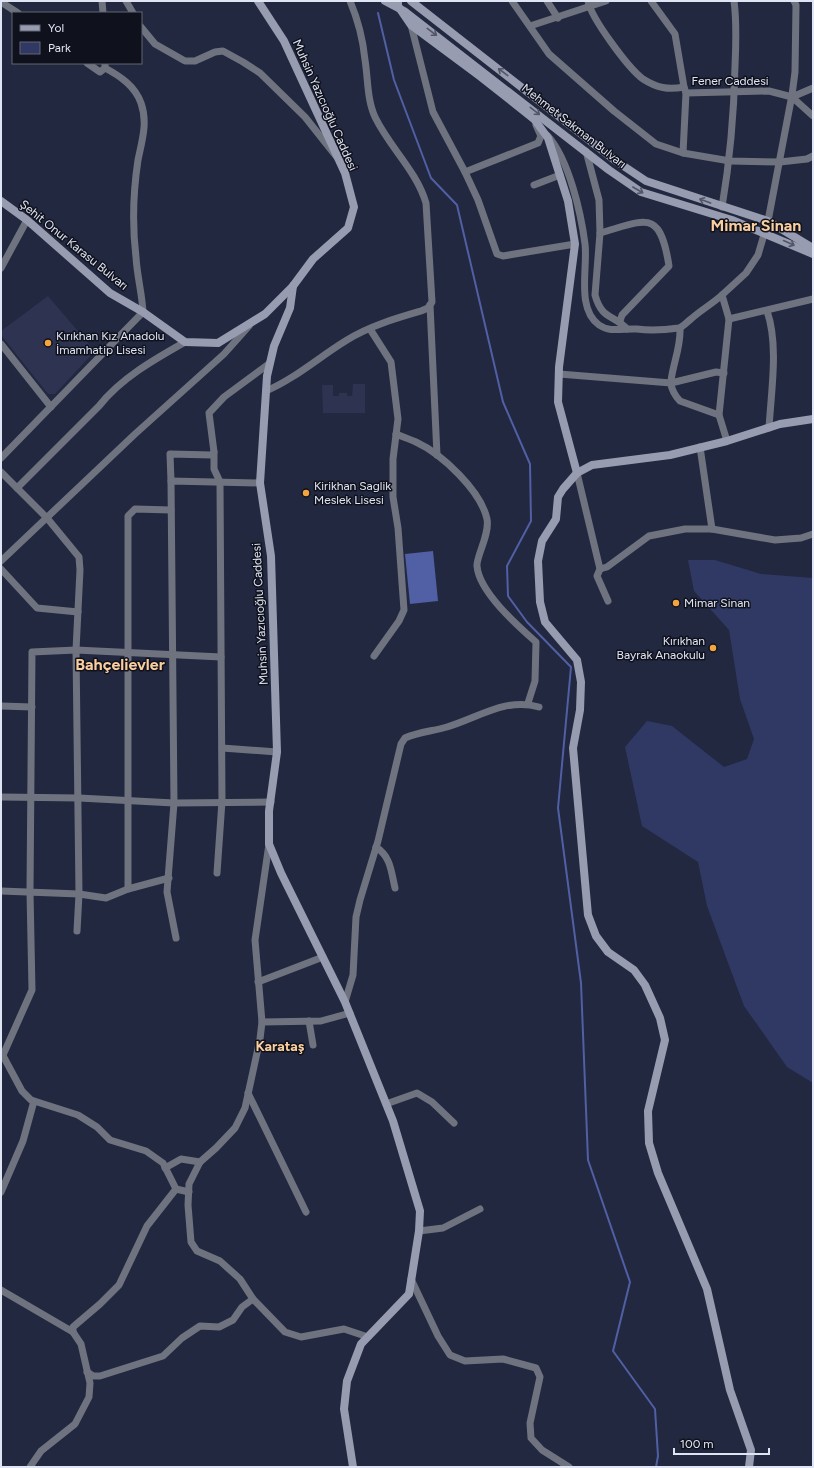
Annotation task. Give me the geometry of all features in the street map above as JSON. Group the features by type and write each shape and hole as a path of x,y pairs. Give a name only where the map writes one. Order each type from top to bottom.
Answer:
{"street":[{"path":"102,1 103,12"},
{"path":"126,1 133,12"},
{"name":"Muhsin Yazıcıoğlu Caddesi","path":"258,1 284,41 344,173 354,207 348,228 313,260 293,286 290,308 274,346 266,391 260,483 271,556 278,752 270,802 269,844"},
{"path":"350,1 362,38 370,97 375,116 400,156 414,174 422,188 426,203 432,292 430,305 437,455"},
{"path":"385,1 399,5 411,25 433,112 478,200 496,254 503,256 575,244"},
{"name":"Mehmet Sakman Bulvarı","path":"399,5 408,7 410,1 616,161 646,181 768,221 811,244"},
{"path":"512,1 549,54 614,111 656,144 682,153 730,161 780,162 807,159 813,156"},
{"path":"547,1 558,18"},
{"path":"530,26 558,18 589,4 606,1"},
{"path":"652,1 675,34 685,90 682,153"},
{"path":"722,207 730,161 736,20 734,1"},
{"path":"1,2 16,12"},
{"path":"411,25 481,77 534,120 555,144 571,182 581,221 585,246 584,281 589,312 598,325 611,331 627,329 653,331 680,328 699,311 722,295 746,273 758,255 768,221 792,97 795,72 796,2"},
{"name":"Fener Caddesi","path":"589,4 619,52 643,78 668,90 734,92 769,91 792,97"},
{"name":"Mehmet Sakman Bulvarı","path":"399,5 586,152 640,192 732,220 764,232 813,254"},
{"path":"142,28 155,44 185,61 195,61 215,52 223,51 243,62 264,77 305,117 337,158"},
{"path":"1,458 143,312 142,295 136,259 133,200 145,122 141,103 133,89 105,65 100,72 88,64"},
{"path":"792,97 813,88"},
{"path":"792,97 813,116"},
{"path":"465,172 538,143 541,136 534,120"},
{"path":"534,120 548,138 568,201 575,244 559,374 558,402 600,569 597,576 608,601"},
{"path":"586,152 599,200 600,233 596,295 598,304 604,314 614,320 620,321 627,329"},
{"path":"534,185 560,175"},
{"name":"Şehit Onur Karasu Bulvarı","path":"1,201 27,220 110,293 143,312 185,342"},
{"path":"1,268 27,220"},
{"path":"600,233 642,221 655,225 659,230 666,246 669,266 622,315 620,321"},
{"path":"17,488 99,406 108,394 152,361 185,342 218,343 265,314 293,286"},
{"path":"722,295 730,319 719,415 727,441"},
{"path":"730,319 813,299"},
{"path":"266,391 298,375 347,340 370,329 422,311 430,305"},
{"path":"766,311 771,324 773,349 769,428"},
{"path":"1,561 134,434 224,354 253,321"},
{"path":"680,328 677,360 670,383 676,397 680,401 719,415"},
{"path":"370,329 391,362 398,419 393,460 393,497 398,528 404,610 399,621 374,656"},
{"path":"1,344 51,407"},
{"path":"217,873 222,801 220,482 214,469 214,452 209,413 224,397 270,363"},
{"path":"559,374 670,383 724,372"},
{"path":"749,1467 751,1450 730,1390 707,1289 658,1173 649,1143 648,1111 665,1040 660,1018 645,985 634,970 608,952 596,936 588,915 573,748 580,710 581,682 577,660 545,622 540,602 538,562 542,542 556,519 558,497 577,473 592,465 670,455 727,441 769,428 813,419"},
{"path":"396,434 417,442 437,455 474,491 487,520 484,545 476,566 482,583 505,613 536,642 535,681 528,703"},
{"path":"700,447 712,529"},
{"path":"176,938 167,892 174,803 174,656 170,454 212,455 214,452"},
{"path":"1,472 47,518 79,557 76,650 79,798 79,894 77,931"},
{"path":"171,481 260,483"},
{"path":"128,889 128,516 135,509 171,510"},
{"path":"600,569 607,567 649,536 685,529 712,529 775,540 800,538 813,534"},
{"path":"1,569 36,608 78,612"},
{"path":"189,1192 176,1189 162,1163 146,1151 110,1140 97,1127 78,1115 34,1101 22,1091 2,1053 32,990 30,892 32,798 32,652 76,650 128,654 221,657"},
{"path":"345,1002 353,975 356,917 364,883 376,847 402,744 406,738 459,723 492,709 528,703 539,706"},
{"path":"1,706 32,707"},
{"path":"222,748 278,752"},
{"path":"1,797 79,798 174,803 222,801 270,802"},
{"path":"269,844 281,873 350,1013 386,1104 420,1211 419,1231 409,1294 361,1344 347,1381 344,1409 353,1467"},
{"path":"269,844 255,940 262,1022 246,1108 235,1128 200,1162 189,1184 188,1205 192,1242 197,1250 220,1261 240,1280 253,1299 286,1332 301,1336 344,1329 368,1337"},
{"path":"376,847 384,852 388,858 395,888"},
{"path":"1,891 79,894 106,898 128,889 169,878"},
{"path":"258,982 323,957"},
{"path":"262,1022 321,1021 350,1013"},
{"path":"309,1021 313,1045"},
{"path":"248,1092 306,1212"},
{"path":"386,1104 417,1093 432,1102 454,1123"},
{"path":"1,1192 22,1141 34,1101"},
{"path":"165,1168 181,1159 200,1162"},
{"path":"73,1332 73,1327 77,1322 100,1304 119,1285 130,1265 134,1252 147,1226 176,1189"},
{"path":"419,1231 443,1228 480,1209"},
{"path":"411,1279 438,1336 450,1355 465,1361 503,1359 536,1368 540,1377 530,1423 531,1438 542,1450 569,1467"},
{"path":"1,1290 73,1332 81,1344 90,1383 89,1397 75,1424 41,1451 30,1467"},
{"path":"87,1372 93,1376 100,1376 163,1356 182,1338 200,1326 219,1327 233,1320 242,1307 253,1299"}],"shaded area":[{"name":"Kırıkhan Kız Anadolu İmamhatip Lisesi","path":"48,296 95,351 55,394 48,394 1,335 1,331"},
{"path":"353,384 365,384 365,413 323,413 322,385 333,385 333,396 339,396 339,393 347,393 347,396 352,396"},
{"path":"433,551 438,601 410,604 405,554"}],"green space":[{"path":"688,560 715,560 761,574 813,578 813,1083 787,1067 744,1006 707,906 698,862 642,826 625,747 647,721 672,726 724,767 747,759 754,739 740,699 729,630 694,591"}],"waterway":[{"path":"378,13 394,80 431,178 457,205 503,402 530,464 531,521 507,566 508,596 527,622 571,667 558,808 581,983 588,1160 630,1282 613,1351 655,1409 658,1456 656,1467"}],"place":[{"name":"Kırıkhan Kız Anadolu İmamhatip Lisesi","path":"48,343"},
{"name":"Kirikhan Saglik Meslek Lisesi","path":"306,493"},
{"name":"Mimar Sinan","path":"676,603"},
{"name":"Kırıkhan Bayrak Anaokulu","path":"713,648"}],"district":[{"name":"Mimar Sinan","path":"756,225"},
{"name":"Bahçelievler","path":"120,664"},
{"name":"Karataş","path":"280,1046"}]}
